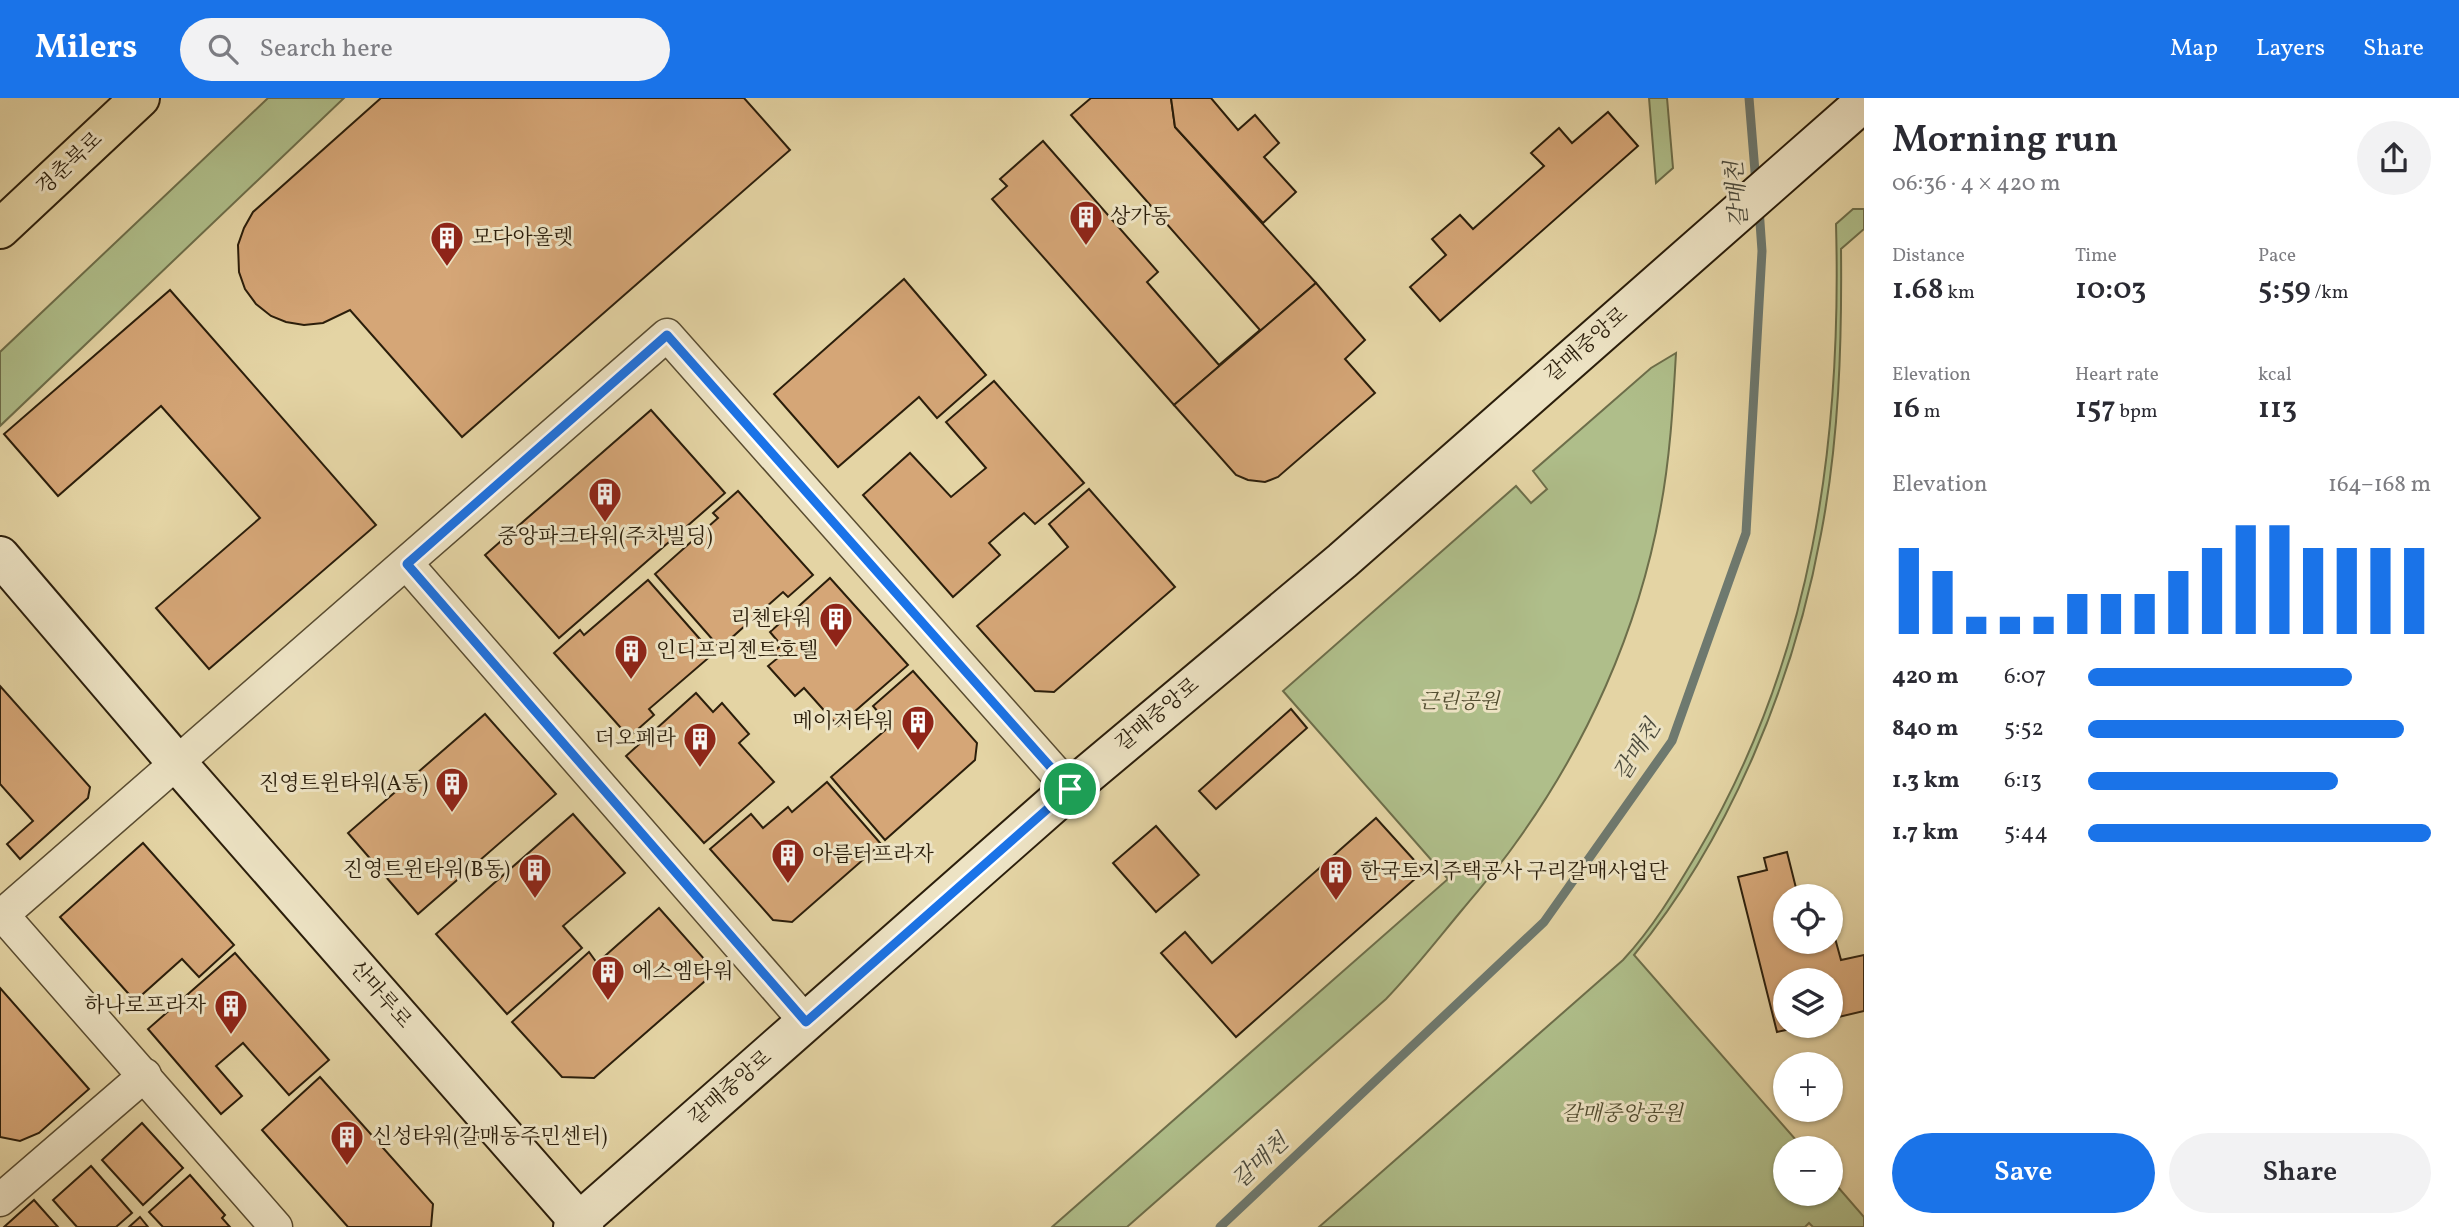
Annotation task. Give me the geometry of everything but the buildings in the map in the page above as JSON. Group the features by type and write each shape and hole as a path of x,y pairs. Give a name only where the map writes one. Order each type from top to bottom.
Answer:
{"main road":[{"name":"경춘북로","path":"0,229 140,98"}],"street":[{"name":"갈매중앙로","path":"579,1225 1070,789 1342,561 1864,102"},
{"path":"276,1227 145,1075 1,915 667,335 1070,789"},
{"name":"산마루로","path":"0,556 579,1225"},
{"path":"407,564 806,1022"},
{"path":"0,1200 145,1075"}],"green space":[{"path":"268,98 344,98 0,426 0,352"},
{"path":"1649,98 1667,98 1673,168 1656,183"},
{"name":"갈매중앙공원","path":"1853,209 1864,209 1864,229 1841,249 1840,356 1832,463 1821,534 1794,645 1753,756 1728,809 1700,861 1634,955 1773,1114 1773,1122 1780,1122 1792,1136 1773,1136 1773,1206 1843,1206 1843,1193 1864,1217 1864,1227 1813,1227 1809,1223 1805,1227 1319,1227 1623,960 1673,894 1737,779 1768,703 1793,626 1812,548 1825,468 1833,388 1836,224"},
{"name":"근린공원","path":"1676,353 1671,432 1660,511 1638,600 1606,686 1586,727 1565,768 1515,844 1386,999 1127,1227 1052,1227 1448,879 1283,691 1516,486 1531,503 1547,489 1533,471 1651,368"}],"waterway":[{"name":"갈매천","path":"1749,98 1756,184"},
{"name":"갈매천","path":"1220,1227 1544,922 1672,741 1746,533 1762,251 1759,208"}],"place":[{"name":"상가동","path":"1086,247"},
{"name":"모다아울렛","path":"447,268"},
{"name":"중앙파크타워(주차빌딩)","path":"605,524"},
{"name":"리첸타워","path":"836,649"},
{"name":"인디프리젠트호텔","path":"631,681"},
{"name":"메이저타워","path":"918,752"},
{"name":"더오페라","path":"700,769"},
{"name":"진영트윈타워(A동)","path":"452,814"},
{"name":"아름터프라자","path":"788,885"},
{"name":"진영트윈타워(B동)","path":"535,900"},
{"name":"한국토지주택공사 구리갈매사업단","path":"1336,902"},
{"name":"에스엠타워","path":"608,1002"},
{"name":"하나로프라자","path":"231,1036"},
{"name":"신성타워(갈매동주민센터)","path":"347,1167"}],"route":[{"path":"667,335 1070,789 806,1022 407,564 667,335"}]}
